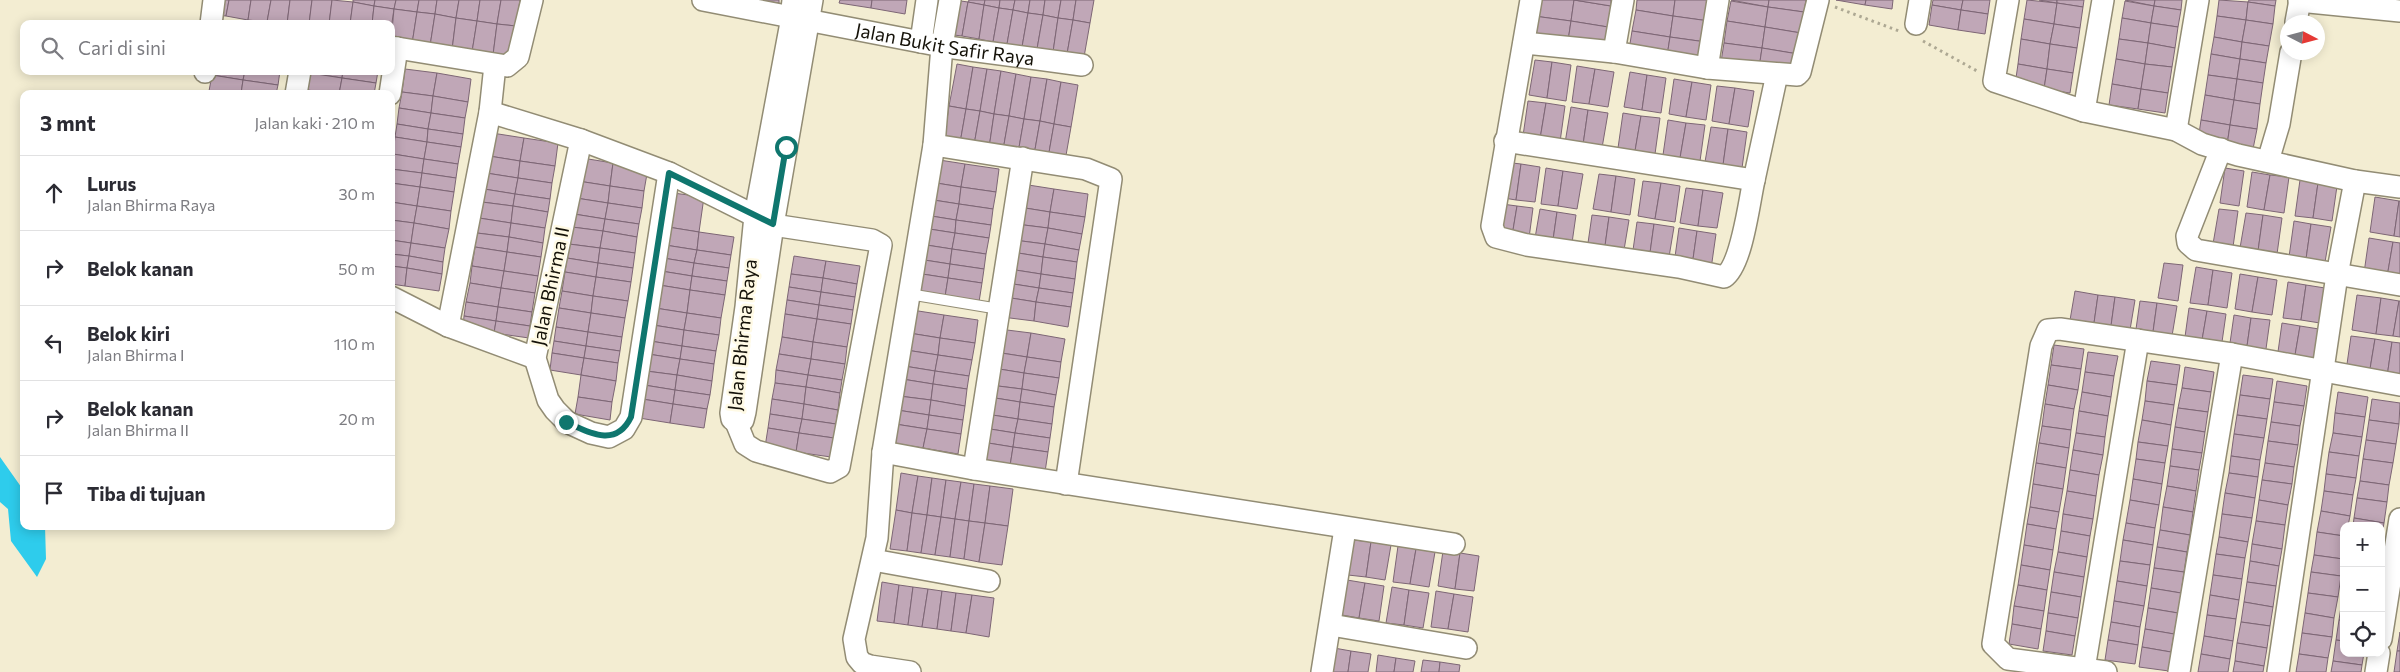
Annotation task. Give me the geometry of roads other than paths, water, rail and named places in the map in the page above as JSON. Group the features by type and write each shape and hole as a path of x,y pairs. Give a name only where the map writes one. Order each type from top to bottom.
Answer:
{"street":[{"path":"214,0 214,20"},
{"path":"395,47 507,66 518,57 532,0"},
{"name":"Jalan Bukit Safir Raya","path":"703,0 801,9 931,44 1082,65"},
{"path":"910,672 862,663 857,657 854,639 873,560 883,452 934,145 931,44 927,0"},
{"path":"931,44 950,0"},
{"path":"1531,0 1505,141 1492,226 1494,234 1499,240 1679,267 1721,278 1729,273 1738,252 1776,74"},
{"path":"1614,52 1623,0"},
{"path":"1707,68 1718,0"},
{"path":"1524,43 1614,52 1707,68 1795,75 1800,72 1818,0"},
{"path":"1914,32 1920,0"},
{"path":"2008,0 1994,81 2084,111 2176,130 2202,144 2238,155 2355,181 2400,188"},
{"path":"2084,111 2103,0"},
{"path":"2176,130 2198,0"},
{"path":"2297,15 2300,1 2398,7"},
{"name":"Jalan Bhirma Raya","path":"764,220 872,240 881,245 842,461 839,468 830,472 756,451 745,444 736,422 743,420 745,412 764,220 801,9"},
{"path":"2268,161 2279,124 2290,60"},
{"path":"448,326 490,112 495,65"},
{"path":"297,90 299,75"},
{"path":"390,90 392,75"},
{"path":"490,112 581,140 669,173 764,220"},
{"name":"Jalan Bhirma II","path":"581,140 535,358 548,400 555,410 566,422 591,433 609,436 624,429 631,417 669,173"},
{"path":"1505,141 1754,180"},
{"path":"934,145 1086,169 1111,179 1066,484"},
{"path":"2221,149 2187,236 2192,247 2196,250 2400,284"},
{"path":"974,469 1023,158"},
{"path":"2278,672 2337,275 2355,181"},
{"path":"395,299 448,326 535,358"},
{"path":"2106,672 2008,659 1995,648 1992,638 2040,346 2048,330 2060,329 2232,354 2400,385"},
{"path":"2084,669 2138,340"},
{"path":"2179,672 2232,354"},
{"path":"883,452 1066,484 1346,529 1454,544"},
{"path":"2385,615 2400,520"},
{"path":"1322,672 1346,529"},
{"path":"873,560 989,581"},
{"path":"1331,625 1466,648"},
{"path":"2376,672 2378,657"}],"lane":[{"path":"909,294 999,309"}],"water":[{"path":"0,457 20,485 20,530 45,530 46,559 37,577 11,541 8,509 0,502"}]}
